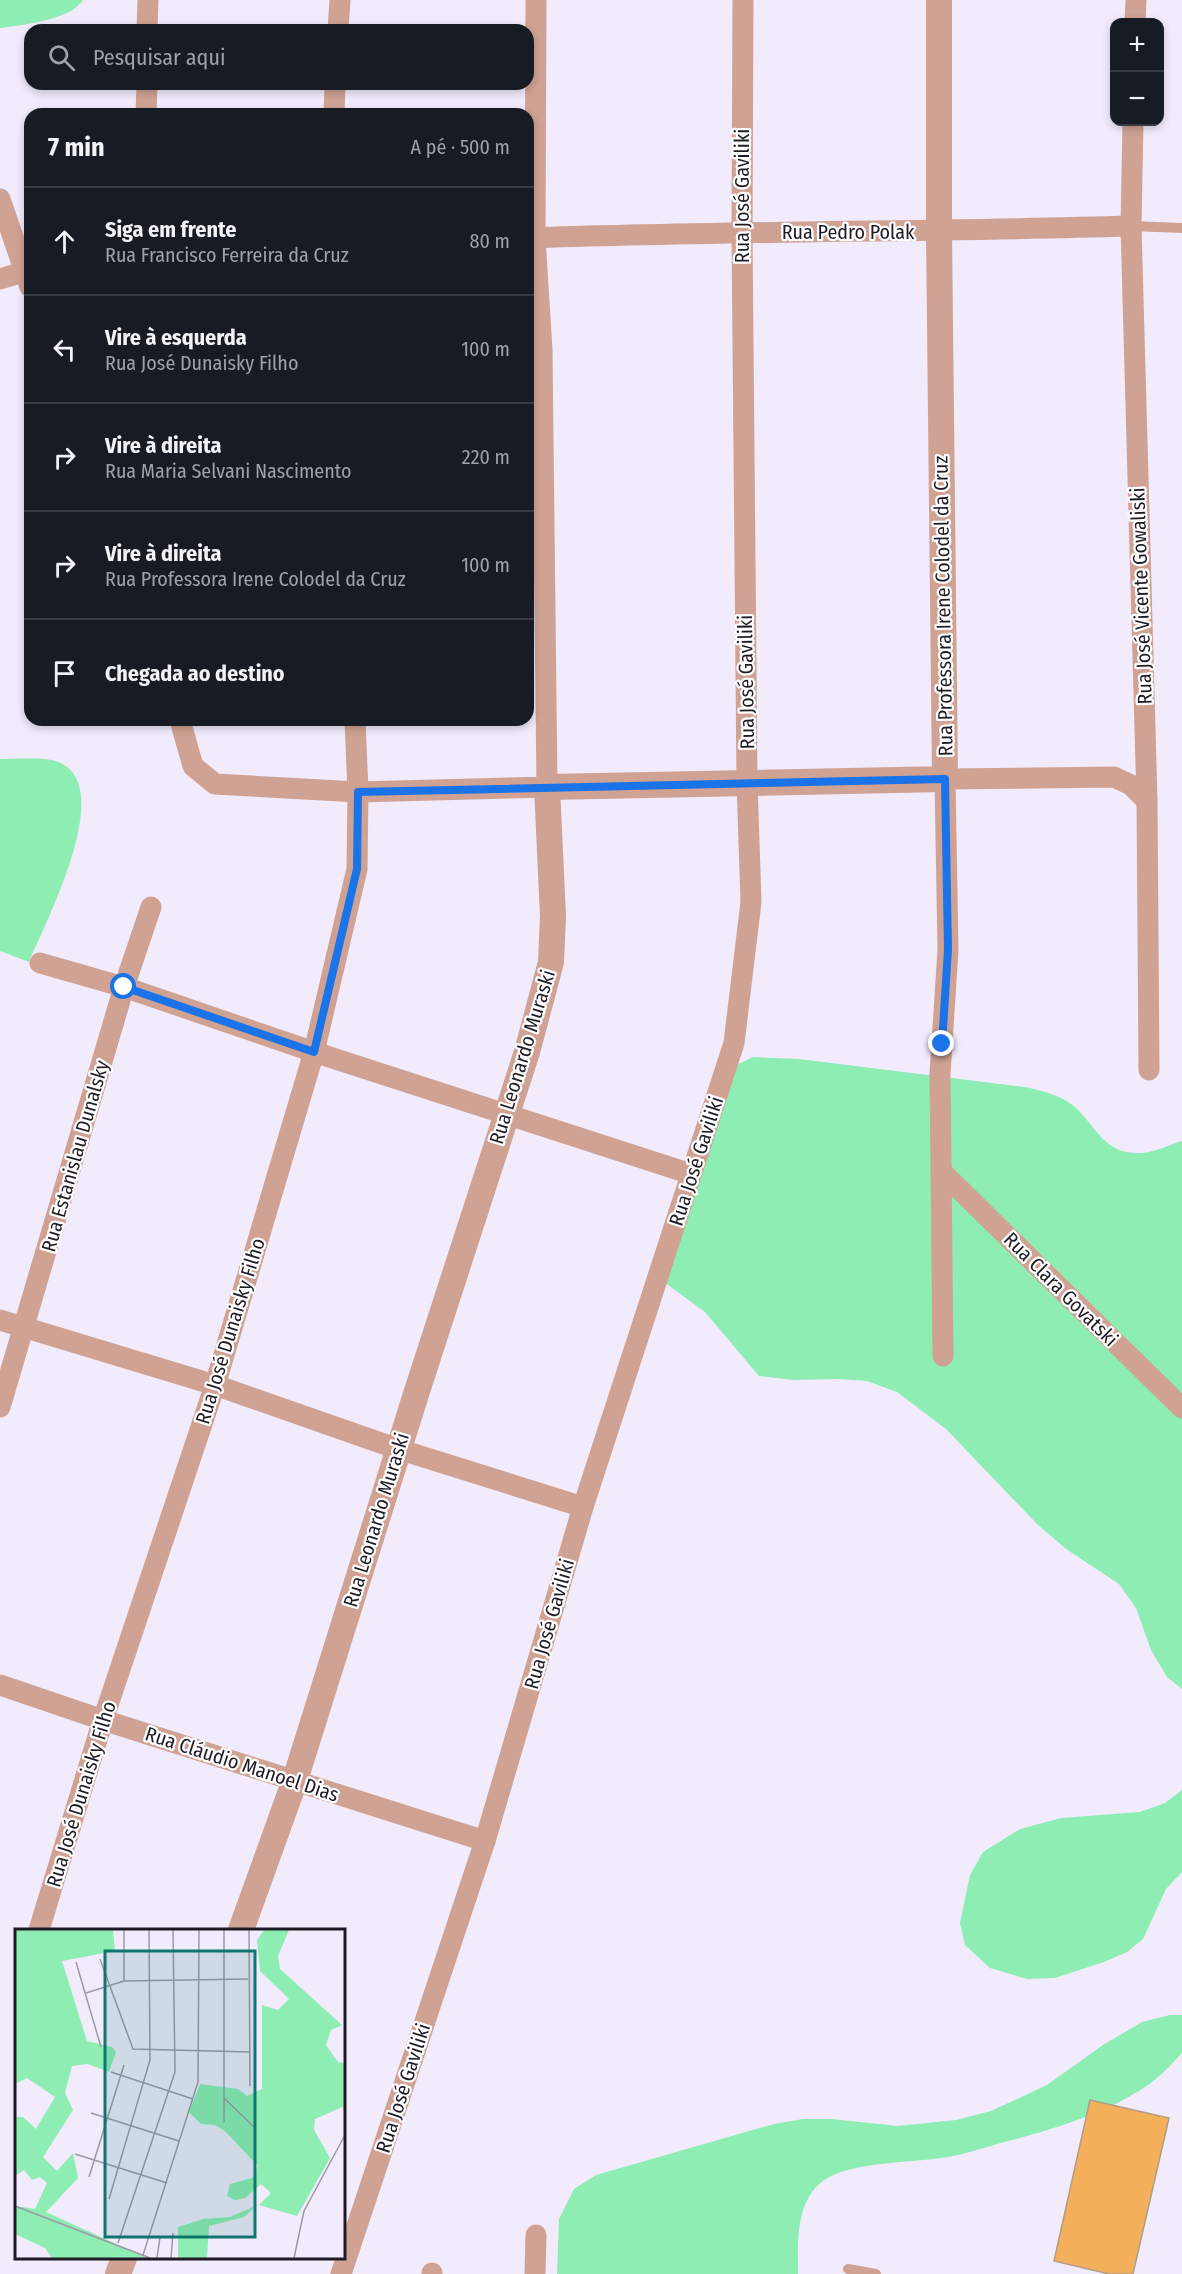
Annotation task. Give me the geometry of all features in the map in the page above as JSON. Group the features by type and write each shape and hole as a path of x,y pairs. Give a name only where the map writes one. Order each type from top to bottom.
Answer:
{"street":[{"path":"147,24 148,0"},
{"path":"338,24 340,0"},
{"name":"Rua Leonardo Muraski","path":"534,119 536,0"},
{"name":"Rua José Gaviliki","path":"341,2274 484,1841 583,1507 734,1043 751,903 747,782 741,232 743,0"},
{"name":"Rua Professora Irene Colodel da Cruz","path":"939,0 939,232 948,950 939,1074 943,1356"},
{"path":"1135,18 1136,0"},
{"path":"146,108 147,90"},
{"path":"334,108 336,90"},
{"name":"Rua José Vicente Gowaliski","path":"1133,126 1131,226 1147,801 1149,1070"},
{"path":"0,199 24,265"},
{"name":"Rua Pedro Polak","path":"534,238 741,232 939,232 1131,226"},
{"name":"Rua Leonardo Muraski","path":"241,1929 295,1780 398,1449 527,1052 551,962 553,916 547,787 542,350 534,260"},
{"path":"0,279 24,276"},
{"path":"182,726 193,766 215,784 358,792 747,782 1114,777 1131,785 1147,801"},
{"name":"Rua José Dunaisky Filho","path":"39,1929 103,1720 215,1385 314,1052 357,869 358,792 355,726"},
{"name":"Rua Estanislau Dunalsky","path":"0,1407 124,987 151,907"},
{"path":"40,963 124,987 505,1115 692,1174"},
{"name":"Rua Clara Govatski","path":"941,1171 1182,1408"},
{"path":"0,1320 215,1385 398,1449 583,1507"},
{"name":"Rua Cláudio Manoel Dias","path":"0,1685 484,1841"},
{"path":"535,2274 536,2235"},
{"path":"118,2274 124,2259"}],"lane":[{"path":"1131,226 1182,228"},
{"path":"848,2269 876,2274"}],"green space":[{"path":"0,0 83,0 77,7 57,17 0,28"},
{"path":"0,759 55,761 73,774 81,795 80,823 72,855 49,918 29,962 0,951"},
{"path":"753,1057 799,1059 1025,1087 1052,1094 1071,1104 1103,1139 1119,1150 1142,1153 1182,1141 1182,1689 1167,1677 1151,1650 1136,1608 1119,1584 1066,1549 1037,1524 946,1429 897,1392 867,1381 793,1380 759,1376 705,1312 664,1282 730,1068"},
{"path":"1182,1790 1182,1872 1166,1889 1143,1939 1127,1952 1055,1978 1027,1979 990,1968 965,1945 960,1923 970,1875 983,1852 1020,1829 1061,1818 1140,1812 1165,1803"},
{"path":"1170,2015 1182,2015 1182,2053 1150,2083 1110,2106 1054,2128 966,2153 934,2159 865,2166 835,2174 823,2181 807,2200 803,2211 799,2236 798,2274 557,2274 559,2219 574,2189 596,2175 774,2124 803,2119 832,2119 898,2126 956,2120 991,2111 1047,2085 1103,2045 1142,2022"}],"building":[{"path":"1090,2100 1169,2118 1133,2274 1109,2274 1054,2261"}],"route":[{"path":"124,987 314,1052 357,869 358,792 945,779 948,950 942,1044"}]}
